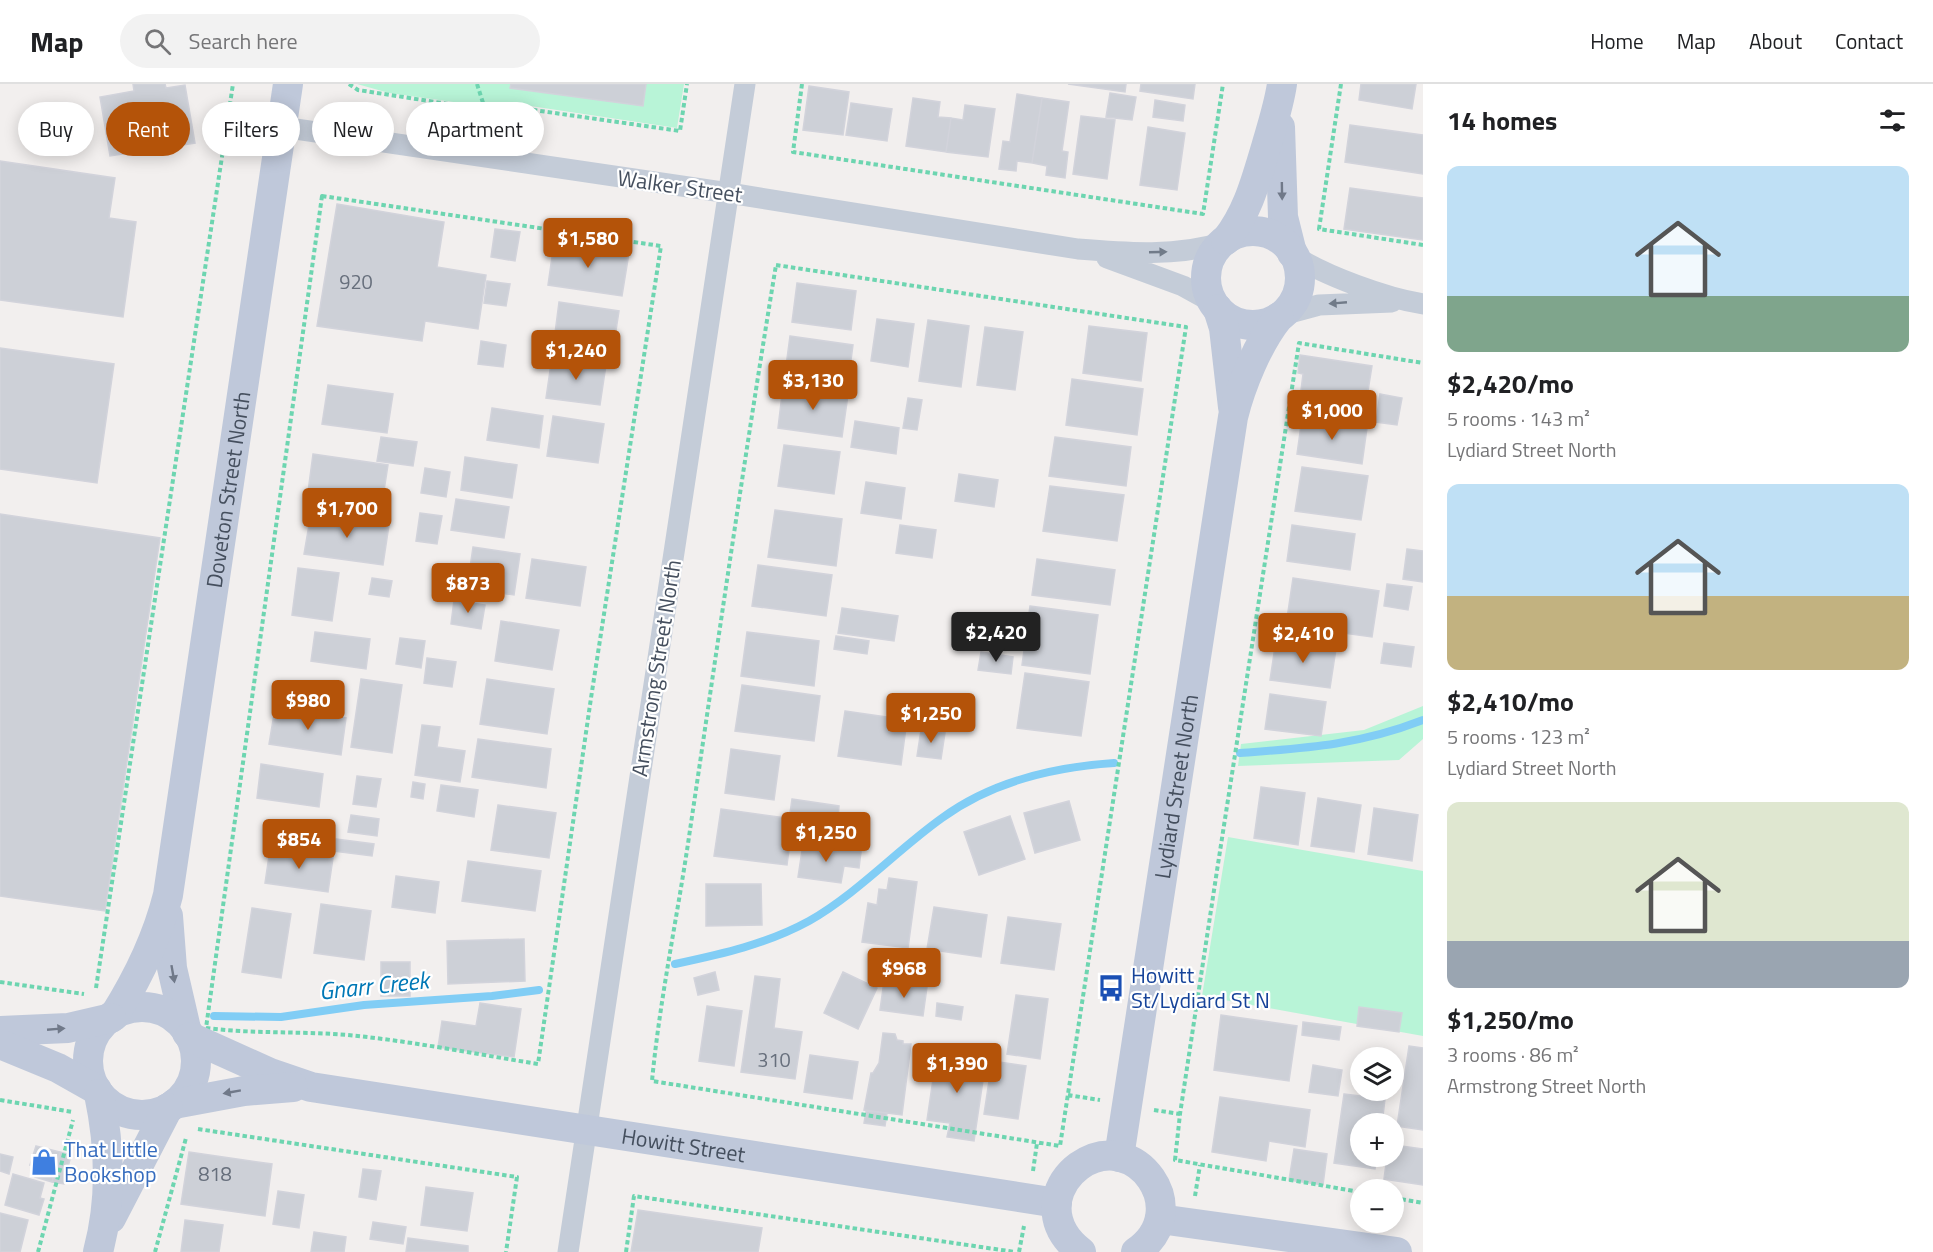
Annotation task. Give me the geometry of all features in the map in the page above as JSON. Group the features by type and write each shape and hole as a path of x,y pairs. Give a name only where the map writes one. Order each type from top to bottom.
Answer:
{"street":[{"name":"Doveton Street North","path":"285,102 288,84"},
{"name":"Armstrong Street North","path":"568,1252 745,84"},
{"path":"1282,88 1252,194 1238,223 1214,253 1207,269 1207,285 1215,305 1230,319 1246,324 1261,324 1304,308 1332,304 1420,303"},
{"path":"1280,316 1292,304 1298,289 1298,267 1282,217 1282,88"},
{"name":"Walker Street","path":"300,130 729,193 1078,249 1164,252 1202,248 1225,241"},
{"name":"Doveton Street North","path":"112,1017 135,982 152,946 168,895 278,156"},
{"path":"1225,241 1243,233 1260,232 1281,241 1306,264 1335,277 1420,303"},
{"name":"Walker Street","path":"1078,249 1189,288 1215,305"},
{"name":"Lydiard Street North","path":"1215,305 1224,328 1232,385 1233,417"},
{"name":"Lydiard Street North","path":"1119,1157 1233,417 1248,374 1265,337 1280,316"},
{"name":"Doveton Street North","path":"168,895 171,968 194,1032"},
{"path":"0,1031 68,1028 112,1017 134,1008 150,1008 174,1018 194,1032 194,1073 187,1090 171,1106 147,1145 100,1243"},
{"path":"100,1243 108,1149 98,1092 89,1069 89,1052 94,1037 112,1017"},
{"name":"Howitt Street","path":"194,1032 261,1069 311,1087 1057,1203"},
{"path":"0,1044 44,1062 98,1092 113,1106 130,1113 149,1114 171,1106"},
{"name":"Howitt Street","path":"171,1106 258,1089 311,1087"},
{"path":"1081,1252 1067,1240 1062,1232 1057,1213 1062,1185 1074,1170 1090,1159 1110,1156 1136,1164 1150,1176 1159,1192 1160,1219 1154,1234 1136,1252"},
{"path":"1160,1219 1397,1252"}],"path":[{"path":"0,982 95,996 233,84"},
{"path":"349,84 358,90 438,102"},
{"path":"477,84 483,102"},
{"path":"544,111 680,131 687,84"},
{"path":"802,84 793,152 1203,214 1223,84"},
{"path":"1341,84 1319,229 1423,245"},
{"path":"322,196 662,246 586,734 538,1064 354,1036 194,1032 322,196"},
{"path":"776,265 1186,327 1060,1146 652,1081 657,1031 686,858 776,265"},
{"path":"1350,1190 1175,1160 1211,909 1299,343 1423,363"},
{"path":"0,1100 75,1112 38,1252"},
{"path":"155,1252 189,1128 517,1177 506,1252"},
{"path":"626,1252 634,1196 1016,1252"},
{"path":"1404,1200 1423,1203"}],"green space":[{"path":"357,84 684,84 677,128 544,108 544,102 453,102 389,93"},
{"path":"1423,706 1423,739 1399,760 1238,766 1241,744 1364,730"},
{"path":"1228,837 1423,871 1423,1036 1202,996"}],"building":[{"path":"133,84 165,84 166,88 185,85 188,102 106,102 106,132 100,97 134,91"},
{"path":"511,84 646,84 643,106 510,88"},
{"path":"1068,84 1126,84 1125,92"},
{"path":"1141,84 1195,84 1193,99 1140,91"},
{"path":"1361,84 1416,84 1412,109 1359,100"},
{"path":"809,86 849,92 843,135 803,130"},
{"path":"1110,93 1136,97 1132,120 1106,117"},
{"path":"1017,94 1042,98 1032,163 1017,161 1016,171 999,169 1003,141 1010,142"},
{"path":"913,98 940,102 938,117 951,118 946,152 906,146"},
{"path":"1042,98 1069,102 1062,151 1068,152 1065,178 1046,175 1047,166 1032,163"},
{"path":"1155,100 1185,105 1183,121 1153,117"},
{"path":"851,103 892,109 887,141 846,135"},
{"path":"965,105 995,109 988,157 946,152 951,118 963,120"},
{"path":"190,114 195,143 190,144"},
{"path":"1081,116 1115,120 1107,179 1073,174"},
{"path":"1350,125 1423,135 1423,174 1345,162"},
{"path":"1148,127 1185,133 1177,190 1140,185"},
{"path":"0,161 115,178 109,218 136,222 123,317 0,300"},
{"path":"1350,188 1423,198 1423,240 1344,229"},
{"path":"337,204 444,222 437,267 486,275 478,329 425,321 422,341 317,326"},
{"path":"495,229 520,232 515,261 491,257"},
{"path":"554,243 629,253 622,296 548,285"},
{"path":"487,281 510,284 506,306 484,303"},
{"path":"797,283 856,291 851,330 792,322"},
{"path":"559,302 619,311 613,350 554,341"},
{"path":"877,319 914,324 908,367 871,361"},
{"path":"928,320 969,326 961,387 919,381"},
{"path":"1089,326 1147,333 1141,381 1083,373"},
{"path":"985,327 1023,332 1015,390 977,385"},
{"path":"790,336 853,345 847,390 784,381"},
{"path":"481,341 506,345 503,367 478,364"},
{"path":"0,348 114,364 97,483 0,469"},
{"path":"1300,355 1372,366 1364,416 1299,406 1303,374 1298,373"},
{"path":"552,357 606,365 600,405 546,398"},
{"path":"1072,379 1143,389 1137,435 1066,425"},
{"path":"328,385 393,394 387,433 322,424"},
{"path":"783,386 848,395 842,437 778,428"},
{"path":"1380,394 1402,398 1397,425 1376,422"},
{"path":"908,398 922,400 917,430 903,428"},
{"path":"492,408 543,416 539,448 487,440"},
{"path":"553,416 604,424 598,463 547,456"},
{"path":"1302,418 1367,428 1362,464 1297,454"},
{"path":"855,421 899,428 896,454 851,447"},
{"path":"381,437 417,442 413,466 377,461"},
{"path":"1055,437 1131,447 1126,486 1049,476"},
{"path":"784,445 840,452 834,494 778,486"},
{"path":"313,454 388,465 381,510 307,499"},
{"path":"465,457 517,465 512,498 461,490"},
{"path":"1302,467 1368,476 1361,520 1295,511"},
{"path":"425,468 450,472 446,497 421,493"},
{"path":"959,474 998,480 994,507 955,501"},
{"path":"866,482 905,488 901,519 861,513"},
{"path":"1050,486 1124,495 1117,541 1043,531"},
{"path":"456,499 509,507 504,538 451,530"},
{"path":"775,510 842,519 836,566 768,557"},
{"path":"311,513 389,525 383,565 304,554"},
{"path":"420,513 442,516 437,544 416,541"},
{"path":"0,514 160,538 105,911 0,896"},
{"path":"900,525 936,530 932,558 896,553"},
{"path":"1292,525 1355,534 1350,570 1287,561"},
{"path":"473,547 520,554 514,595 467,588"},
{"path":"1407,549 1423,551 1423,582 1403,579"},
{"path":"532,559 586,567 580,606 526,598"},
{"path":"1037,559 1115,570 1110,605 1032,595"},
{"path":"758,565 832,575 826,616 752,606"},
{"path":"298,568 339,573 332,621 292,615"},
{"path":"372,578 392,581 389,597 369,594"},
{"path":"1293,578 1379,591 1372,637 1286,625"},
{"path":"1387,584 1412,587 1408,610 1384,606"},
{"path":"454,600 485,605 481,629 451,624"},
{"path":"1030,606 1098,615 1090,674 1022,665"},
{"path":"842,608 898,616 894,641 838,633"},
{"path":"501,621 559,630 552,670 495,661"},
{"path":"315,632 370,639 366,669 311,661"},
{"path":"747,632 819,641 814,686 741,676"},
{"path":"836,636 869,641 867,654 834,649"},
{"path":"400,638 425,641 421,668 396,664"},
{"path":"1276,640 1336,649 1330,688 1270,680"},
{"path":"1384,643 1414,647 1411,667 1381,663"},
{"path":"981,652 1013,657 1011,674 978,670"},
{"path":"427,658 456,662 452,687 424,683"},
{"path":"1025,673 1089,682 1081,736 1017,728"},
{"path":"361,679 402,685 392,753 351,747"},
{"path":"487,679 554,689 547,734 480,724"},
{"path":"742,685 820,696 814,741 735,731"},
{"path":"1270,694 1326,702 1321,736 1265,729"},
{"path":"275,708 346,718 341,755 269,744"},
{"path":"845,711 907,720 901,765 838,756"},
{"path":"422,725 440,727 437,747 465,751 460,782 415,775"},
{"path":"921,730 945,733 941,759 917,756"},
{"path":"478,739 551,749 546,788 472,777"},
{"path":"731,749 780,756 774,800 725,793"},
{"path":"261,764 323,774 319,807 257,798"},
{"path":"357,776 381,779 376,807 353,804"},
{"path":"413,782 425,784 423,799 411,797"},
{"path":"441,785 478,790 474,817 437,811"},
{"path":"1261,787 1305,793 1298,845 1254,838"},
{"path":"1318,798 1361,805 1354,852 1311,846"},
{"path":"792,799 839,806 838,819 790,813"},
{"path":"1069,801 1080,840 1035,853 1024,813"},
{"path":"498,805 556,813 549,858 491,850"},
{"path":"1374,808 1418,815 1412,861 1368,854"},
{"path":"721,809 793,819 787,865 714,856"},
{"path":"351,815 379,819 377,836 348,832"},
{"path":"1010,816 1025,859 979,875 964,832"},
{"path":"336,839 374,844 372,856 334,851"},
{"path":"803,844 861,852 859,868 844,866 841,883 798,877"},
{"path":"270,849 333,858 328,892 265,883"},
{"path":"468,861 541,871 535,911 462,901"},
{"path":"396,876 439,882 435,913 392,907"},
{"path":"889,878 917,882 908,948 862,942 868,903 877,905 879,889 887,890"},
{"path":"706,884 761,884 762,925 706,926"},
{"path":"321,904 371,911 364,960 314,953"},
{"path":"934,907 987,915 981,957 927,949"},
{"path":"252,908 291,914 281,978 242,972"},
{"path":"1008,917 1061,924 1054,970 1001,963"},
{"path":"524,939 525,981 448,984 447,941"},
{"path":"381,962 410,962 410,996 381,996"},
{"path":"715,972 719,990 698,995 694,978"},
{"path":"843,972 877,988 858,1029 824,1013"},
{"path":"755,976 780,979 774,1028 802,1032 795,1079 741,1072"},
{"path":"884,981 927,987 923,1016 880,1010"},
{"path":"1016,995 1048,999 1040,1059 1007,1054"},
{"path":"480,1003 521,1009 514,1057 438,1047 442,1021 476,1026"},
{"path":"937,1003 963,1007 961,1020 936,1016"},
{"path":"707,1006 742,1011 734,1066 699,1061"},
{"path":"1359,1007 1402,1013 1399,1032 1357,1026"},
{"path":"1221,1015 1297,1026 1289,1081 1214,1070"},
{"path":"1303,1022 1341,1027 1339,1040 1302,1035"},
{"path":"883,1033 895,1034 897,1040 903,1041 903,1044 911,1044 902,1115 864,1110 871,1073 879,1063"},
{"path":"1409,1046 1423,1048 1423,1130 1404,1127 1404,1113 1399,1113 1401,1101 1404,1101 1404,1079"},
{"path":"937,1052 986,1060 974,1141 947,1137 950,1123 927,1120"},
{"path":"810,1055 858,1062 852,1099 804,1092"},
{"path":"992,1061 1026,1066 1018,1119 984,1114"},
{"path":"1313,1065 1342,1070 1338,1096 1309,1092"},
{"path":"1344,1094 1350,1095 1350,1101 1385,1101 1383,1113 1350,1113 1350,1165 1334,1163"},
{"path":"1220,1097 1310,1110 1305,1147 1269,1141 1266,1161 1212,1152"},
{"path":"866,1111 887,1113 885,1126 864,1123"},
{"name":"That Little Bookshop","path":"36,1146 60,1152 52,1182 35,1177 36,1174 31,1173 33,1165 30,1165"},
{"path":"1404,1146 1423,1149 1423,1185 1404,1182 1404,1179 1384,1179 1386,1167 1404,1167"},
{"path":"1294,1149 1327,1154 1323,1185 1289,1180"},
{"path":"60,1152 71,1155 64,1184 52,1182"},
{"path":"189,1152 272,1164 265,1216 181,1204"},
{"path":"0,1154 13,1157 9,1174 0,1171"},
{"path":"363,1169 381,1171 376,1200 359,1197"},
{"path":"13,1174 44,1183 40,1198 44,1199 39,1215 5,1205"},
{"path":"426,1187 473,1193 467,1231 421,1225"},
{"path":"278,1191 304,1195 299,1228 273,1224"},
{"path":"638,1210 762,1228 758,1252 631,1252"},
{"path":"0,1213 28,1220 20,1252 0,1252"},
{"path":"185,1220 223,1225 219,1252 181,1252"},
{"path":"373,1222 406,1227 403,1244 370,1239"},
{"path":"314,1232 346,1237 344,1252 311,1252"},
{"path":"408,1238 468,1246 468,1252 406,1252"}],"waterway":[{"name":"Gnarr Creek","path":"1240,753 1333,744 1377,735 1423,720"},
{"name":"Gnarr Creek","path":"675,964 761,942 809,921 861,885 942,818 981,795 1024,778 1069,768 1114,763"},
{"name":"Gnarr Creek","path":"214,1016 281,1017 364,1005 492,996 539,990"}],"place":[{"name":"Howitt St/Lydiard St N","path":"1111,988"},
{"name":"That Little Bookshop","path":"44,1162"}]}
